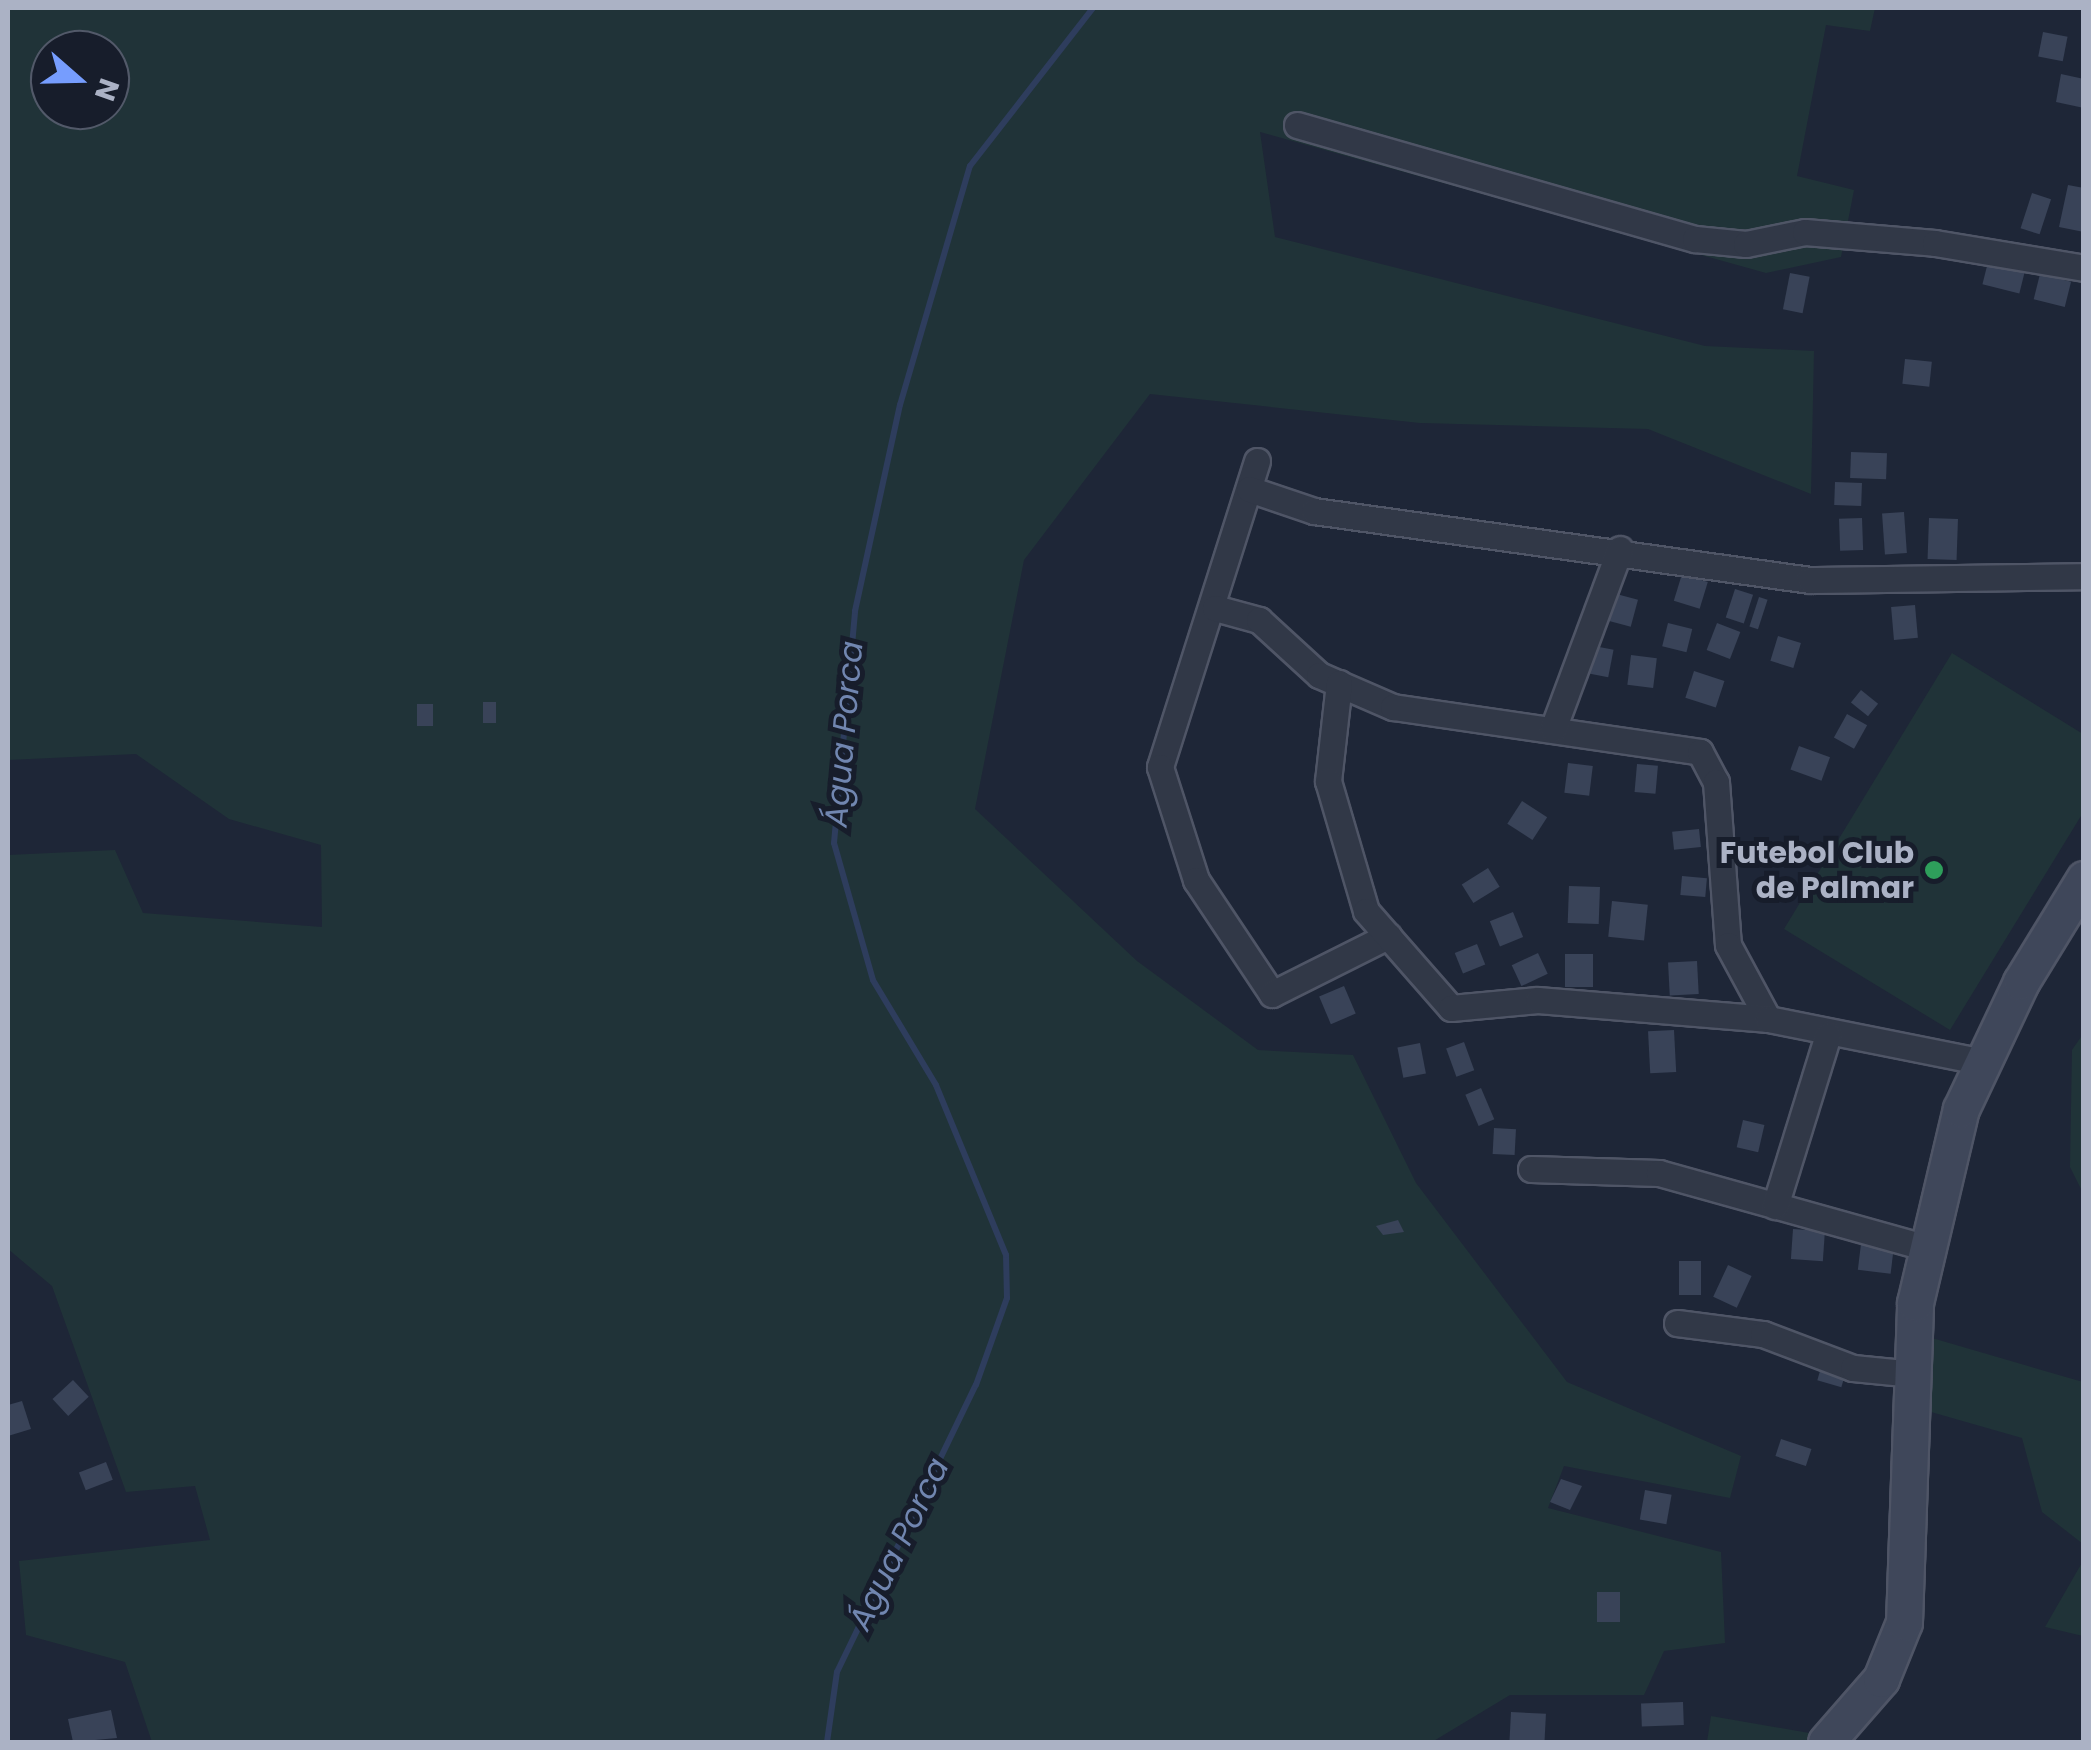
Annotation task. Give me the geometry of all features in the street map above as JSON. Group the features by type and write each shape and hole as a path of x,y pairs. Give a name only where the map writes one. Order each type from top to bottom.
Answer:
{"main road":[{"path":"1826,1742 1881,1679 1904,1622 1914,1374 1924,1247 1979,1062 2084,879"}],"street":[{"path":"1297,125 1695,238 1746,244 1804,232 1935,242 2084,268"},
{"path":"1257,461 1215,608 1160,767 1196,880 1272,994 1388,936"},
{"path":"1249,490 1314,511 1620,550 1810,580 2084,576"},
{"path":"1553,729 1620,550"},
{"path":"1215,608 1259,620 1338,683 1393,707 1686,747 1709,762 1728,945 1768,1019"},
{"path":"1338,683 1327,743 1333,809 1366,911 1451,1008 1538,1000 1768,1019 1828,1035 1979,1062"},
{"path":"1775,1206 1828,1035"},
{"path":"1531,1168 1659,1173 1924,1247"},
{"path":"1676,1323 1763,1334 1853,1368 1914,1374"}],"green space":[{"path":"8,8 1875,8 1870,31 1826,25 1797,176 1854,190 1841,257 1766,273 1260,132 1275,237 1705,346 1814,351 1811,494 1648,429 1420,423 1150,394 1024,560 975,809 1137,961 1258,1050 1353,1055 1416,1183 1567,1382 1741,1456 1730,1498 1564,1466 1548,1508 1721,1552 1725,1643 1664,1651 1644,1695 1510,1695 1432,1742 152,1742 125,1662 26,1635 19,1561 210,1540 195,1486 126,1492 52,1286 8,1249 8,855 115,850 143,913 322,927 321,845 229,819 136,754 8,760"},
{"name":"Futebol Club de Palmar","path":"1952,653 2083,734 2084,811 1950,1030 1784,929"},
{"path":"2083,1034 2083,1193 2070,1167 2072,1050"},
{"path":"1932,1338 2083,1382 2083,1544 2042,1512 2022,1438 1924,1410"},
{"path":"2083,1561 2083,1636 2045,1627"},
{"path":"1711,1716 1815,1734 1807,1742 1707,1742"}],"building":[{"path":"2043,32 2068,37 2063,61 2038,57"},
{"path":"2061,74 2084,79 2084,108 2056,102"},
{"path":"2068,185 2084,188 2084,232 2059,227"},
{"path":"2032,193 2051,199 2040,234 2021,228"},
{"path":"1988,262 2025,271 2019,294 1982,284"},
{"path":"1790,273 1810,277 1803,313 1783,309"},
{"path":"2040,274 2071,282 2065,307 2034,299"},
{"path":"1905,359 1932,362 1929,387 1902,384"},
{"path":"1851,452 1887,453 1886,479 1850,478"},
{"path":"1835,482 1862,483 1861,506 1834,505"},
{"path":"1904,512 1907,553 1885,554 1882,514"},
{"path":"1862,518 1863,550 1840,551 1839,519"},
{"path":"1929,518 1958,519 1957,560 1928,559"},
{"path":"1682,574 1708,582 1700,609 1674,601"},
{"path":"1735,589 1753,595 1744,623 1726,618"},
{"path":"1609,592 1638,600 1631,627 1602,619"},
{"path":"1759,597 1768,600 1758,629 1749,626"},
{"path":"1915,605 1918,638 1894,640 1891,607"},
{"path":"1668,623 1692,629 1686,652 1662,646"},
{"path":"1717,623 1740,632 1730,659 1707,650"},
{"path":"1778,636 1801,643 1793,668 1770,661"},
{"path":"1589,645 1614,650 1608,677 1584,672"},
{"path":"1631,655 1657,658 1653,688 1627,685"},
{"path":"1694,671 1724,681 1716,708 1685,698"},
{"path":"1861,690 1878,704 1868,716 1851,702"},
{"path":"483,702 496,702 496,723 483,723"},
{"path":"417,704 433,704 433,726 417,726"},
{"path":"1847,714 1867,725 1854,749 1834,738"},
{"path":"1799,746 1830,757 1821,781 1790,769"},
{"path":"1568,763 1593,766 1589,796 1564,793"},
{"path":"1637,764 1658,766 1655,794 1635,792"},
{"path":"1522,801 1547,817 1532,840 1507,824"},
{"path":"1699,829 1701,847 1674,850 1672,832"},
{"path":"1488,868 1500,887 1473,903 1462,884"},
{"path":"1682,876 1707,878 1705,897 1680,895"},
{"path":"1569,886 1600,887 1599,924 1568,923"},
{"path":"1612,901 1648,905 1644,941 1608,937"},
{"path":"1513,912 1523,937 1500,946 1490,921"},
{"path":"1477,944 1485,964 1463,973 1455,953"},
{"path":"1538,953 1548,974 1521,986 1512,965"},
{"path":"1565,954 1593,954 1593,987 1565,987"},
{"path":"1697,961 1699,994 1670,995 1668,963"},
{"path":"1344,986 1356,1014 1331,1024 1319,997"},
{"path":"1674,1030 1676,1072 1650,1073 1648,1031"},
{"path":"1464,1042 1474,1070 1456,1077 1446,1048"},
{"path":"1420,1043 1426,1073 1403,1078 1397,1047"},
{"path":"1481,1088 1494,1119 1479,1126 1465,1095"},
{"path":"1743,1120 1764,1125 1758,1152 1737,1147"},
{"path":"1494,1128 1516,1129 1515,1155 1493,1154"},
{"path":"1398,1220 1404,1232 1383,1235 1376,1226"},
{"path":"1793,1229 1825,1231 1823,1261 1791,1259"},
{"path":"1861,1244 1894,1248 1891,1274 1858,1270"},
{"path":"1679,1261 1701,1261 1701,1295 1679,1295"},
{"path":"1728,1265 1752,1276 1737,1308 1713,1297"},
{"path":"1822,1364 1846,1371 1841,1387 1817,1380"},
{"path":"73,1380 89,1397 68,1416 53,1399"},
{"path":"22,1401 31,1429 8,1436 8,1405"},
{"path":"1781,1439 1811,1449 1806,1466 1775,1456"},
{"path":"106,1462 113,1480 86,1490 79,1472"},
{"path":"1561,1479 1582,1486 1570,1510 1550,1502"},
{"path":"1645,1490 1672,1495 1666,1524 1640,1520"},
{"path":"1597,1592 1620,1592 1620,1622 1597,1622"},
{"path":"1683,1702 1684,1725 1642,1726 1641,1703"},
{"path":"111,1710 117,1738 73,1742 68,1719"},
{"path":"1511,1712 1546,1714 1544,1742 1510,1740"}],"waterway":[{"name":"Água Porca","path":"827,1742 837,1672 976,1385 1007,1298 1006,1255 936,1085 873,980 834,843 855,611 900,405 970,166 1093,8"}],"place":[{"name":"Futebol Club de Palmar","path":"1934,870"}]}
